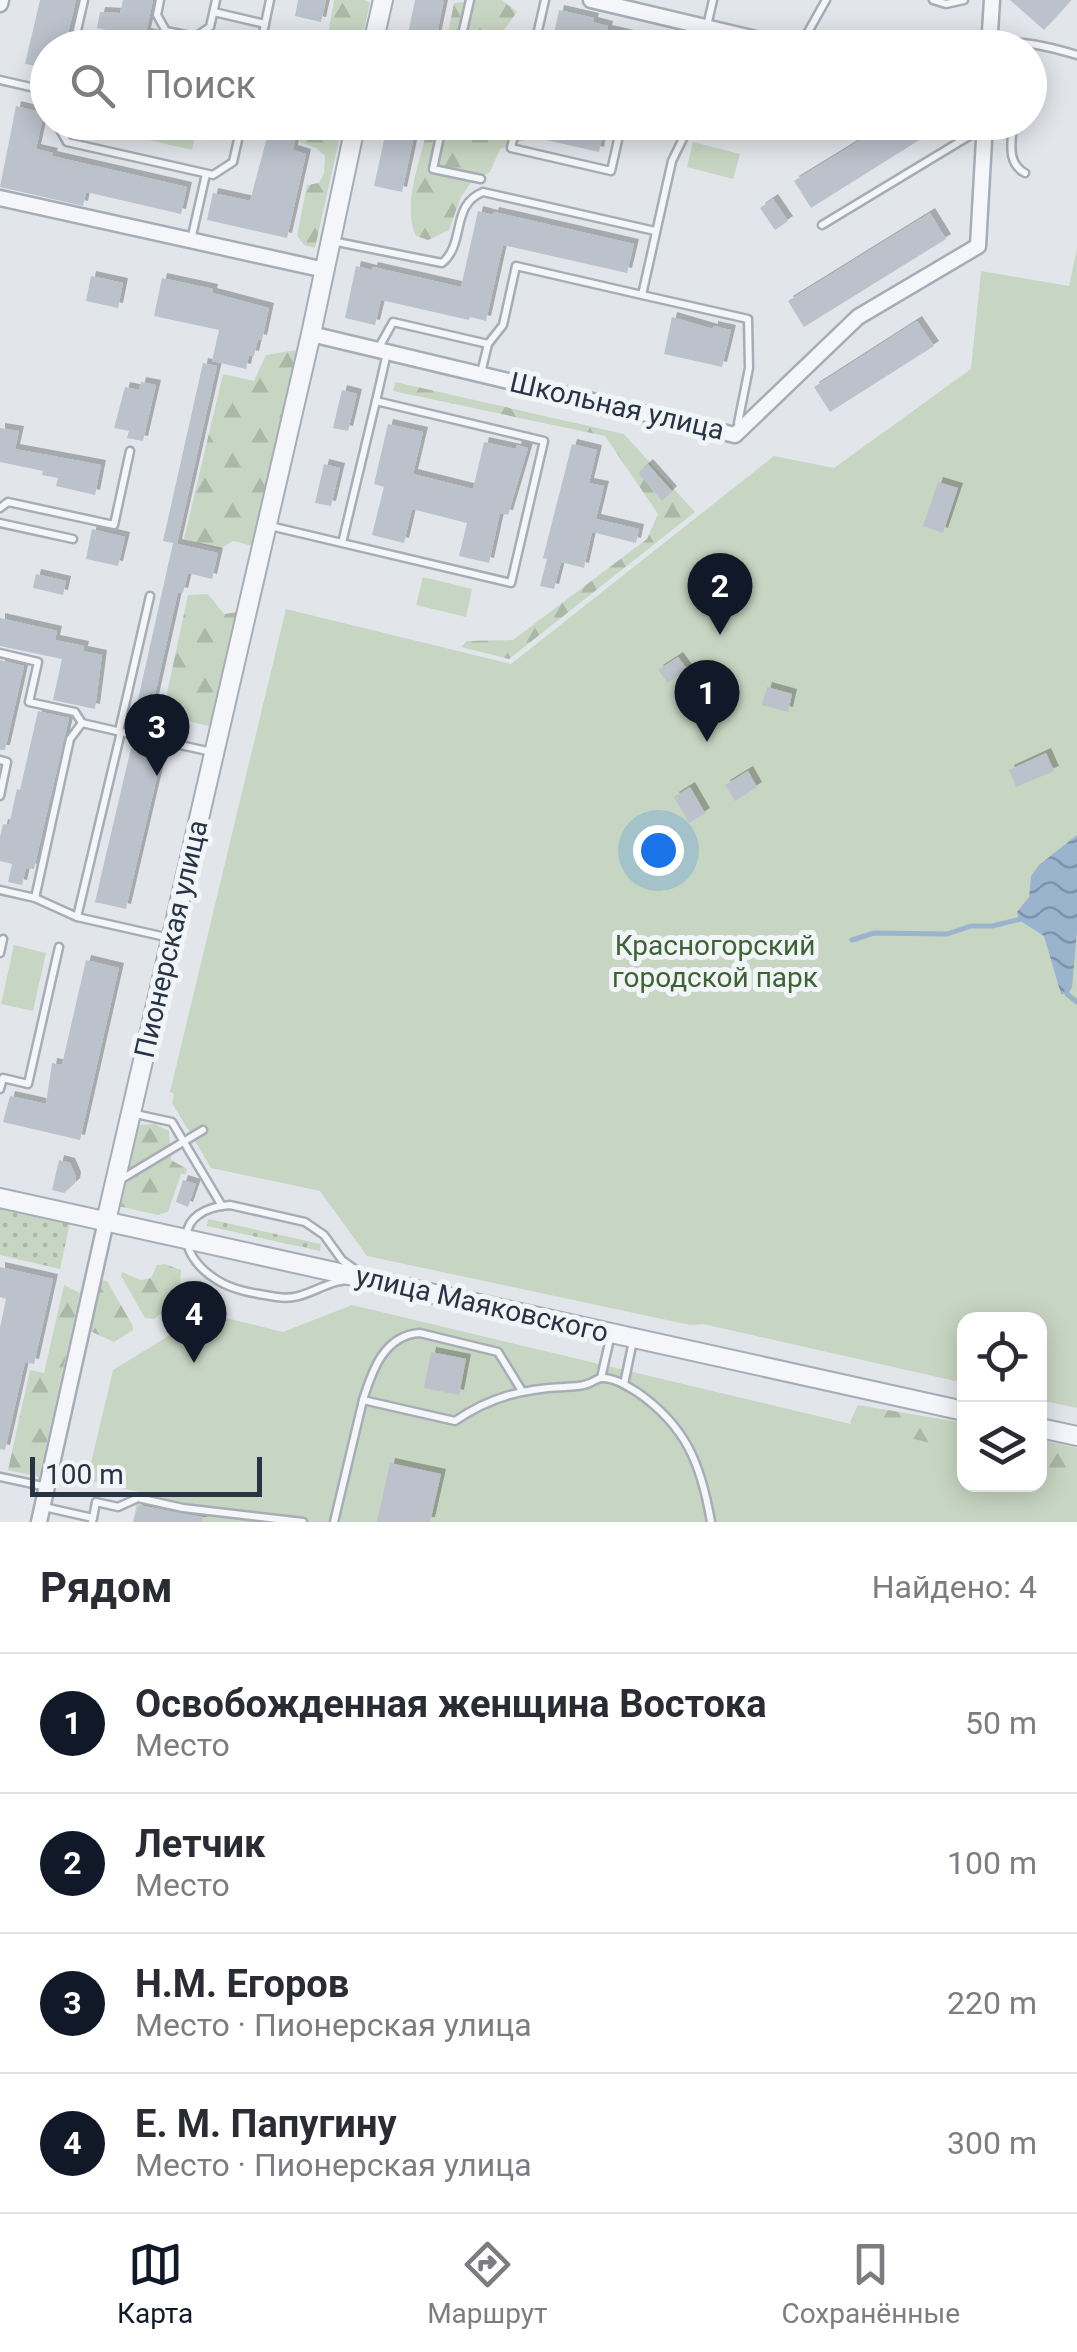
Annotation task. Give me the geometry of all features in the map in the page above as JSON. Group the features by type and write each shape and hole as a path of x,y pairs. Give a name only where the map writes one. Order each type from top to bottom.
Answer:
{"street":[{"path":"376,30 383,0"},
{"path":"591,0 721,30"},
{"path":"990,30 992,0"},
{"name":"Пионерская улица","path":"39,1522 352,140"},
{"name":"Школьная улица","path":"311,334 736,435 858,318 978,246 984,140"},
{"path":"0,198 324,270"},
{"name":"улица Маяковского","path":"0,1198 957,1409"},
{"path":"1047,1430 1077,1436"}],"lane":[{"path":"77,30 84,0"},
{"path":"160,0 156,15 166,30"},
{"path":"205,30 210,27 216,0"},
{"path":"264,30 270,0"},
{"path":"463,30 470,0"},
{"path":"538,30 545,0"},
{"path":"707,27 713,0"},
{"path":"807,30 826,0"},
{"path":"933,0 946,4 964,0"},
{"path":"214,12 265,24"},
{"path":"1047,50 1077,55"},
{"path":"0,80 30,87"},
{"path":"67,140 214,176 233,162 238,140"},
{"path":"439,140 432,169 481,180"},
{"path":"513,140 511,148 611,170 618,140"},
{"path":"642,295 672,161 683,140"},
{"path":"822,225 961,140"},
{"path":"1013,140 1012,160 1026,173"},
{"path":"191,240 206,174"},
{"path":"330,240 442,263 452,252 463,209 483,192 655,231"},
{"path":"481,375 488,344 503,325 516,266 748,319 749,368 738,423 740,431"},
{"path":"342,543 376,400 382,351 394,322 488,344"},
{"path":"267,525 511,583 544,440 376,400"},
{"path":"0,508 8,502 114,525 130,450"},
{"path":"0,523 73,539"},
{"path":"78,917 150,596"},
{"path":"0,654 38,662 29,702 75,712 82,723 214,752"},
{"path":"35,898 70,738 82,723"},
{"path":"0,760 7,762 0,796"},
{"path":"0,890 35,898 78,917 172,938"},
{"path":"0,953 3,939"},
{"path":"0,1089 1,1078 28,1084 59,947"},
{"path":"131,1113 172,1122 222,1206"},
{"path":"115,1184 203,1130"},
{"path":"222,1206 305,1222 324,1235 342,1260 367,1278 282,1298 231,1287 210,1276 186,1246 188,1225 195,1216 222,1206"},
{"path":"602,1378 611,1332"},
{"path":"334,1522 363,1400 378,1360 387,1348 409,1334 420,1333 498,1352 522,1391"},
{"path":"624,1384 634,1338"},
{"path":"363,1400 455,1421 486,1402 522,1391 585,1385 602,1378 624,1384 679,1429 700,1471 711,1522"},
{"path":"0,1477 47,1487"},
{"path":"43,1506 92,1520 96,1502 118,1507 138,1498 183,1508 303,1522"}],"green space":[{"path":"334,0 370,3 364,30 329,30"},
{"path":"502,0 517,12 504,30 449,30 454,3"},
{"path":"148,140 194,140 192,150"},
{"path":"339,140 315,248 304,245 297,236 307,185 319,183 325,156 300,142"},
{"path":"425,140 525,140 500,149 490,172 470,184 461,197 449,230 428,240 416,236 412,224 414,180"},
{"path":"693,142 740,154 733,179 687,167"},
{"name":"Красногорский городской парк","path":"1077,249 1077,1408 1047,1402 1047,1312 957,1312 957,1381 703,1324 690,1325 367,1256 320,1191 211,1168 172,1103 174,1094 170,1092 286,609 511,664 774,456 834,468 971,369 981,271 1069,286"},
{"path":"296,350 253,546 233,541 220,549 184,539 223,374 254,381 266,355"},
{"path":"395,382 624,434 695,512 509,659 461,647 467,641 513,640 647,539 658,514 605,436 393,391"},
{"path":"423,577 472,589 466,617 416,605"},
{"path":"208,594 224,614 238,612 211,726 163,712 188,595"},
{"path":"14,945 46,953 33,1011 1,1004"},
{"path":"155,1124 169,1131 171,1160 187,1169 186,1174 181,1174 168,1212 158,1215 118,1206 137,1125"},
{"path":"0,1208 70,1223 60,1269 0,1255"},
{"path":"208,1219 321,1244 320,1251 207,1226"},
{"path":"157,1265 181,1270 179,1300 154,1319 145,1318 122,1272 141,1280 151,1278"},
{"path":"101,1280 107,1281 133,1326 133,1330 114,1342 90,1331"},
{"path":"64,1285 80,1293 39,1477 8,1470 30,1370 44,1373"},
{"path":"352,1305 957,1449 957,1492 1047,1492 1047,1472 1077,1479 1077,1522 133,1522 139,1492 87,1480 113,1370 206,1313 283,1332"},
{"path":"858,1405 957,1422 957,1459 878,1464 850,1422"},
{"path":"1047,1442 1077,1448 1077,1522 984,1522 1028,1492 1047,1492"}],"water":[{"path":"1077,835 1077,931 1072,988 1061,994 1044,936 1019,920 1017,912 1029,897 1031,876 1039,865"}],"building":[{"path":"40,0 76,0 69,30 33,30"},
{"path":"123,0 153,0 147,30 97,28 100,12 120,13"},
{"path":"298,0 326,0 321,22 295,16"},
{"path":"415,0 444,0 438,30 409,30"},
{"path":"1010,0 1071,0 1044,30"},
{"path":"559,10 594,18 593,22 608,26 607,30 555,30"},
{"path":"16,106 30,110 30,140 38,140 36,149 187,187 181,214 86,192 83,206 0,187"},
{"path":"266,140 295,140 293,150 306,154 287,238 207,220 213,193 250,201"},
{"path":"384,140 413,140 402,192 374,186"},
{"path":"546,140 601,140 599,152"},
{"path":"861,140 919,140 811,208 794,181"},
{"path":"773,199 788,221 775,230 760,208"},
{"path":"478,211 634,244 627,273 503,245 486,321 381,300 375,325 345,318 356,266 461,287"},
{"path":"930,213 946,239 804,327 788,301"},
{"path":"91,276 123,283 118,308 86,301"},
{"path":"162,278 213,289 212,293 269,308 262,340 258,339 254,356 249,355 246,369 212,361 219,330 154,316"},
{"path":"672,317 731,330 722,367 664,354"},
{"path":"917,321 934,346 830,412 814,387"},
{"path":"203,363 217,366 177,544 218,553 212,579 188,573 183,593 178,592 150,717 135,713 173,543 163,541"},
{"path":"141,382 156,385 143,441 127,438 129,431 114,428 125,387 139,390"},
{"path":"342,390 357,394 348,431 333,428"},
{"path":"388,424 423,432 413,474 473,489 484,442 528,448 508,515 500,513 489,563 459,556 467,523 412,509 404,543 372,535 384,487 374,484"},
{"path":"0,428 19,431 15,449 101,465 95,495 56,486 58,478 42,475 43,471 0,462"},
{"path":"572,444 597,450 589,483 604,486 596,519 639,529 636,543 592,532 584,568 561,562 554,589 540,586 547,559 543,558"},
{"path":"324,464 340,468 331,506 315,503"},
{"path":"648,464 672,491 662,501 638,473"},
{"path":"938,482 958,488 943,533 923,526"},
{"path":"92,529 125,537 118,566 86,559"},
{"path":"36,574 66,581 63,595 33,588"},
{"path":"0,618 57,631 55,640 84,646 83,651 102,655 95,709 53,700 62,659 0,646"},
{"path":"678,657 687,669 668,683 658,670"},
{"path":"0,660 24,666 5,750 0,750"},
{"path":"767,687 792,694 788,712 762,705"},
{"path":"38,711 69,718 34,869 26,868 22,885 8,882 12,864 0,861 0,837 3,824 9,825 17,789 20,790"},
{"path":"131,748 162,755 126,909 95,902"},
{"path":"1046,753 1054,771 1016,787 1009,770"},
{"path":"748,771 757,787 735,801 725,785"},
{"path":"690,787 705,813 689,823 674,797"},
{"path":"86,960 119,968 80,1140 3,1122 10,1096 46,1104 52,1063 62,1065"},
{"path":"59,1160 70,1163 76,1177 64,1193 52,1190"},
{"path":"183,1180 196,1184 188,1207 176,1202"},
{"path":"0,1267 53,1279 34,1364 25,1362 5,1450 0,1449 0,1328 6,1299 0,1297"},
{"path":"431,1352 466,1359 459,1395 424,1388"},
{"path":"390,1463 441,1474 430,1522 377,1522"},
{"path":"139,1505 203,1517 202,1522 133,1522"}],"waterway":[{"path":"852,940 874,933 947,934 971,926 1021,919"},
{"path":"1067,989 1067,994 1077,1002"}],"place":[{"name":"Летчик","path":"720,635"},
{"name":"Освобожденная женщина Востока","path":"707,742"},
{"name":"Н.М. Егоров","path":"157,776"},
{"name":"Е. М. Папугину","path":"194,1363"}]}
